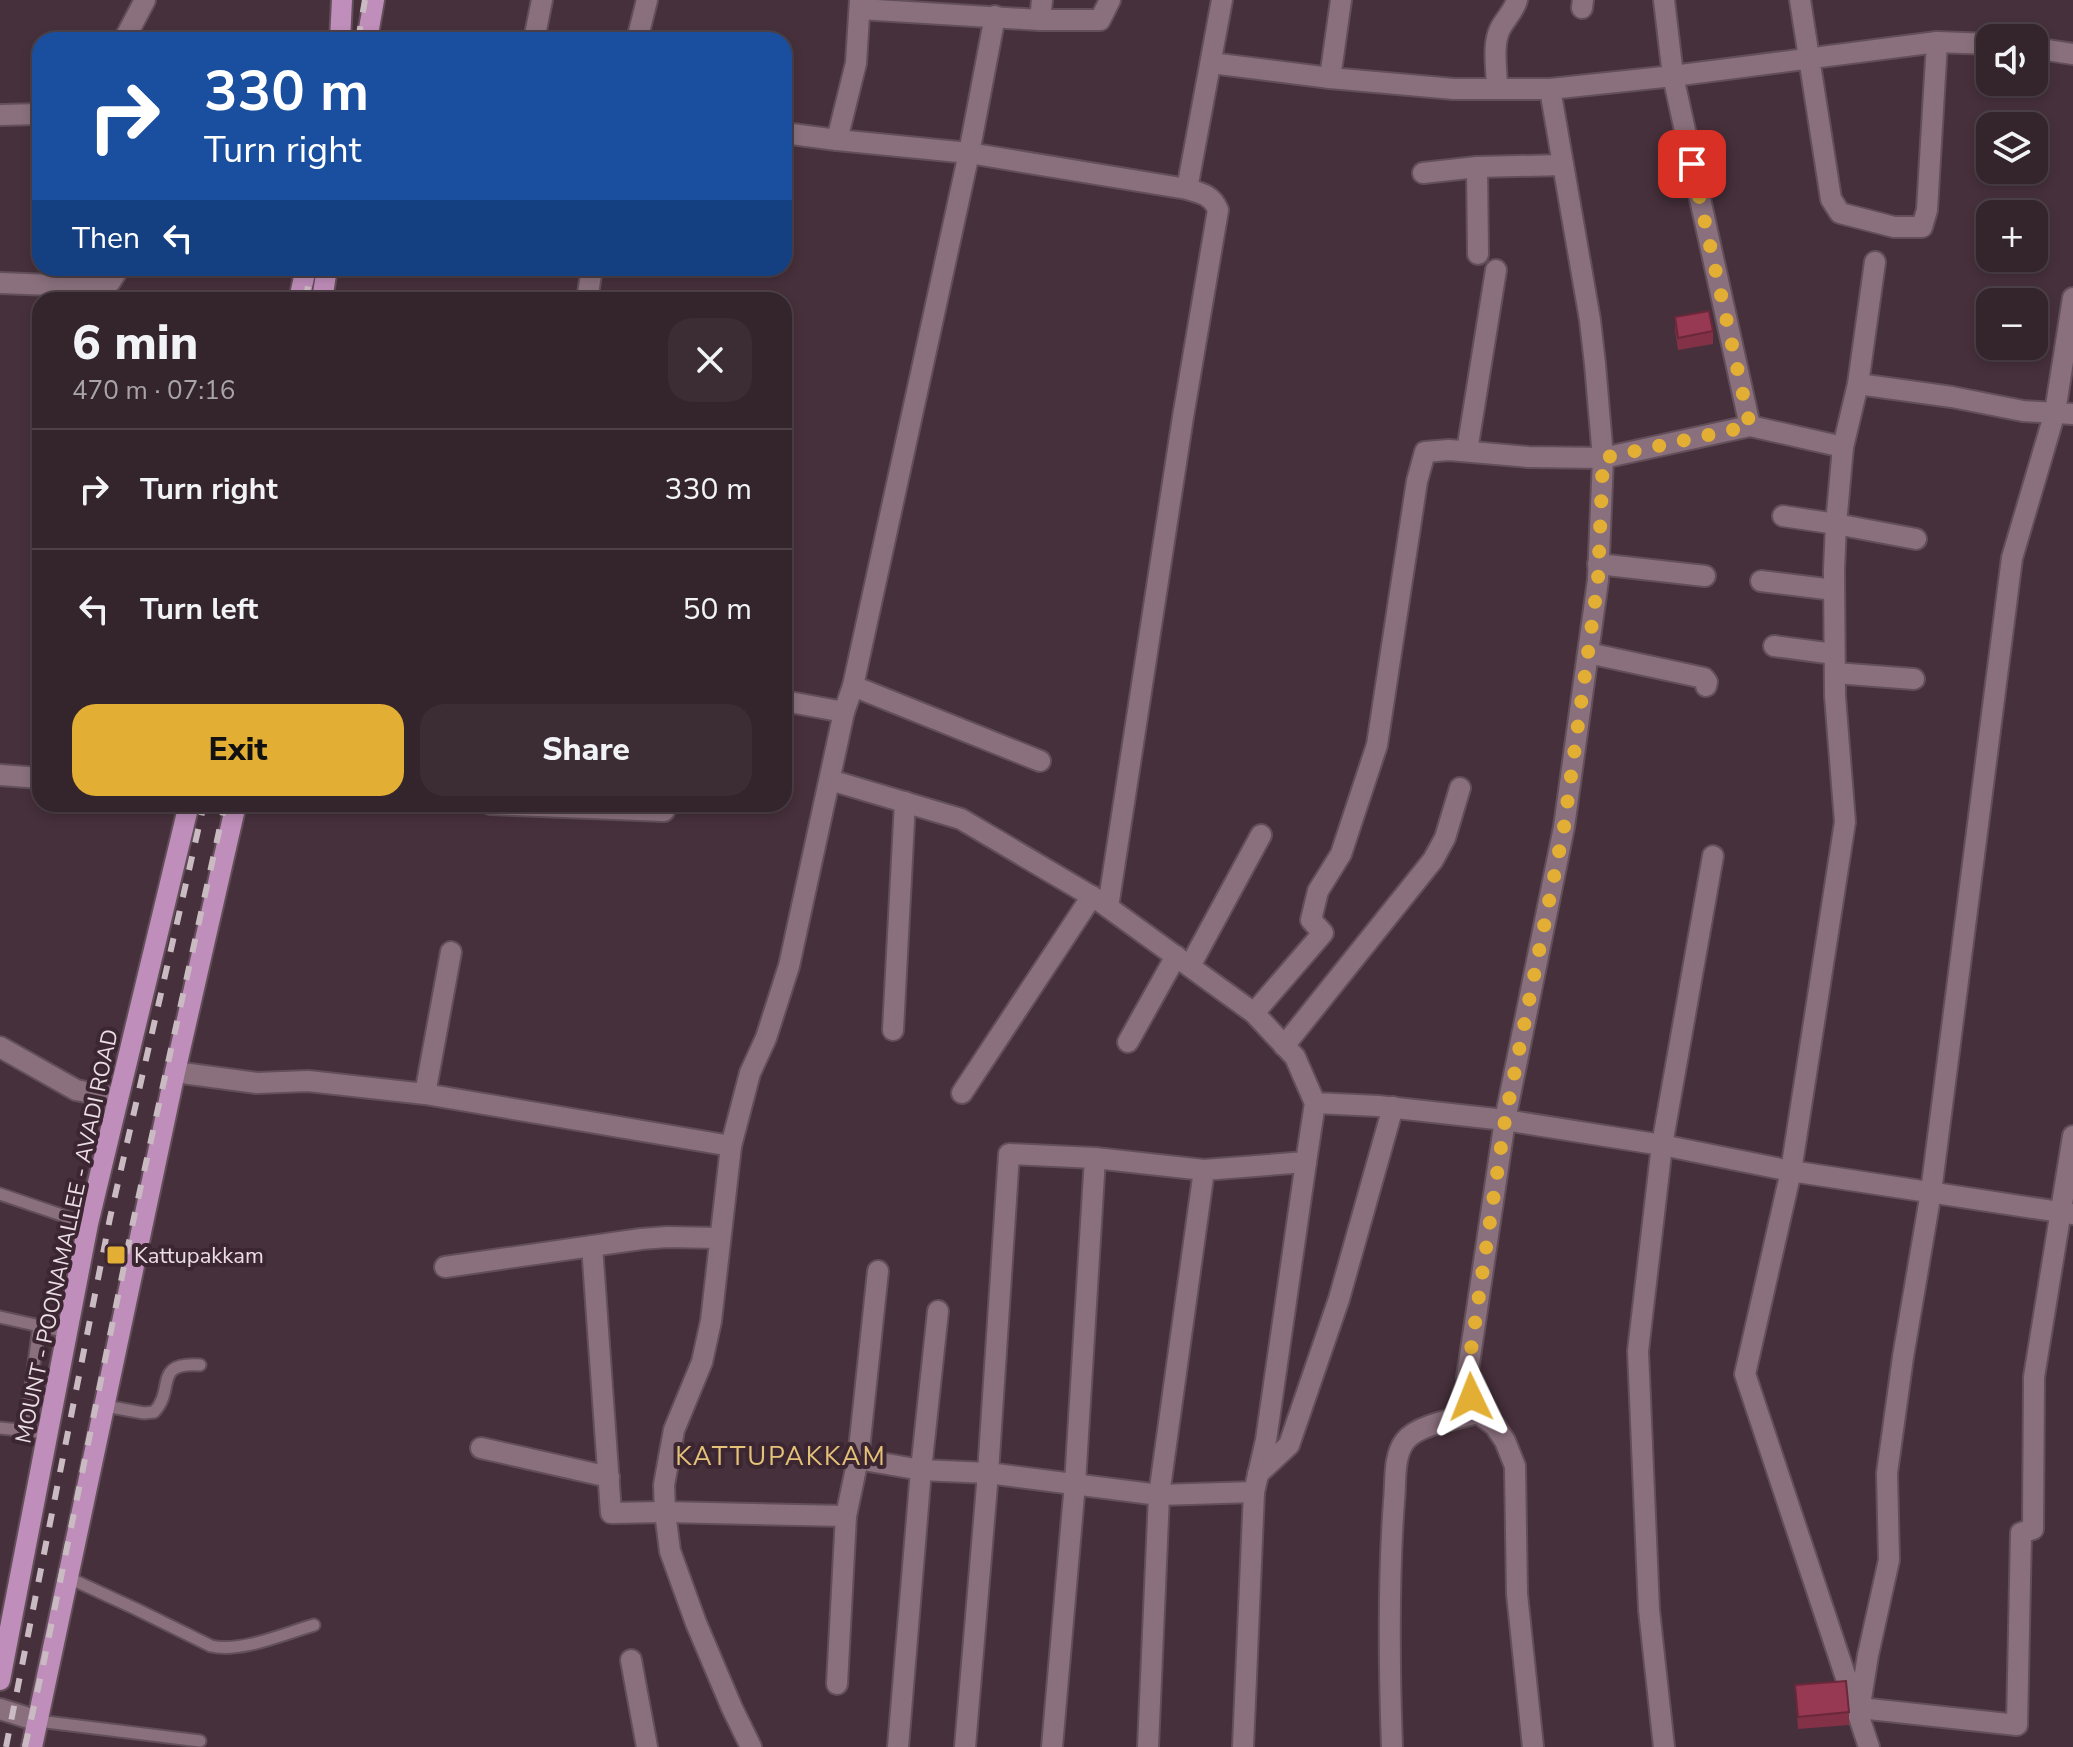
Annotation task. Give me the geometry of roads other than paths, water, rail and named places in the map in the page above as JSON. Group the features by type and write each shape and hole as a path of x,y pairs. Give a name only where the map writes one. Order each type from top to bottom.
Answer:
{"main road":[{"path":"340,32 342,0"},
{"path":"368,32 374,0"},
{"name":"MOUNT - POONAMALLEE - AVADI ROAD","path":"0,1680 88,1224 187,812"},
{"path":"32,1747 175,1072 234,812"}],"street":[{"path":"128,32 145,0"},
{"path":"536,32 542,0"},
{"path":"639,32 647,0"},
{"path":"837,140 856,63 860,5 995,16 1041,10 1100,20 1110,0"},
{"path":"1187,189 1222,0"},
{"path":"1330,78 1341,0"},
{"path":"1497,89 1496,39 1517,0"},
{"path":"1664,0 1673,76 1750,426"},
{"path":"1800,0 1831,199 1840,213 1894,227 1922,227 1927,210 1937,42"},
{"path":"751,1747 726,1694 670,1551 664,1485 674,1430 702,1362 711,1321 731,1146 750,1073 766,1038 789,966 969,153 995,16"},
{"path":"1211,63 1454,89 1550,89 1810,60 1937,42 1976,43"},
{"path":"2048,50 2073,54"},
{"path":"1533,1747 1517,1594 1515,1466 1495,1426 1478,1413 1467,1377 1505,1120 1564,827 1598,564 1603,458 1590,320 1550,89"},
{"path":"0,115 32,114"},
{"path":"792,134 969,153 1187,189 1207,195 1218,210 1100,902 962,1093"},
{"path":"1423,173 1477,167 1563,165"},
{"path":"1477,167 1478,254"},
{"path":"1869,1747 1745,1374 1791,1171 1845,822 1834,663 1836,524 1843,447 1858,384 1875,262"},
{"path":"1467,451 1496,270"},
{"path":"0,283 103,287 114,276"},
{"path":"1859,1712 1889,1560 1887,1473 1931,1192 2012,558 2064,413 2073,298"},
{"path":"1858,384 2023,411 2064,413"},
{"path":"1254,1013 1323,933 1311,920 1318,891 1341,854 1377,745 1417,481 1425,452 1449,450 1528,457 1603,458 1750,426 1843,447"},
{"path":"1783,516 1916,539"},
{"path":"1598,564 1705,576"},
{"path":"1761,581 1834,590"},
{"path":"1774,646 1834,663 1914,679"},
{"path":"1588,653 1704,678 1706,686"},
{"path":"853,686 1040,761"},
{"path":"792,702 844,712"},
{"path":"0,775 32,777"},
{"path":"830,780 961,819 1100,902 1254,1013 1295,1057 1315,1103 1266,1440 1256,1483 1243,1747"},
{"path":"1284,1046 1433,860 1445,838 1460,788"},
{"path":"893,1030 905,802"},
{"path":"1128,1042 1183,961 1261,835"},
{"path":"1664,1747 1649,1610 1638,1351 1662,1145 1713,856"},
{"path":"425,1094 451,952"},
{"path":"0,1047 76,1090 117,1098"},
{"path":"175,1072 257,1083 308,1081 425,1094 731,1146"},
{"path":"1315,1103 1393,1107 1505,1120 1662,1145 1791,1171 2067,1213"},
{"path":"858,1459 921,1470 988,1473 1159,1495 1256,1483 1289,1445 1339,1299 1393,1107"},
{"path":"1859,1712 2017,1725 2021,1533 2033,1529 2034,1377 2067,1213 2073,1136"},
{"path":"965,1747 988,1473 1009,1154 1095,1158 1204,1170 1306,1162"},
{"path":"1052,1747 1075,1483 1095,1158"},
{"path":"1148,1747 1159,1495 1204,1170"},
{"path":"445,1267 667,1237 720,1238"},
{"path":"592,1246 611,1513 846,1516"},
{"path":"837,1684 846,1516 858,1459 878,1271"},
{"path":"898,1747 921,1470 938,1311"},
{"path":"1392,1747 1388,1659 1398,1454 1405,1441 1417,1430 1478,1413"},
{"path":"481,1448 609,1477"},
{"path":"631,1660 647,1747"},
{"path":"0,1709 38,1721"}],"lane":[{"path":"0,1194 88,1224"},
{"path":"0,1317 67,1332"},
{"path":"25,1431 39,1326"},
{"path":"105,1406 154,1412 170,1371 186,1364 200,1365"},
{"path":"0,1428 48,1433"},
{"path":"69,1578 223,1649 314,1625"},
{"path":"38,1721 200,1741"}],"railway":[{"path":"359,32 365,0"},
{"path":"307,292 310,276"},
{"path":"6,1747 110,1218 202,812"},
{"path":"25,1747 133,1222 223,812"}],"place":[{"name":"Kattupakkam","path":"116,1255"}],"district":[{"name":"KATTUPAKKAM","path":"781,1456"}]}
